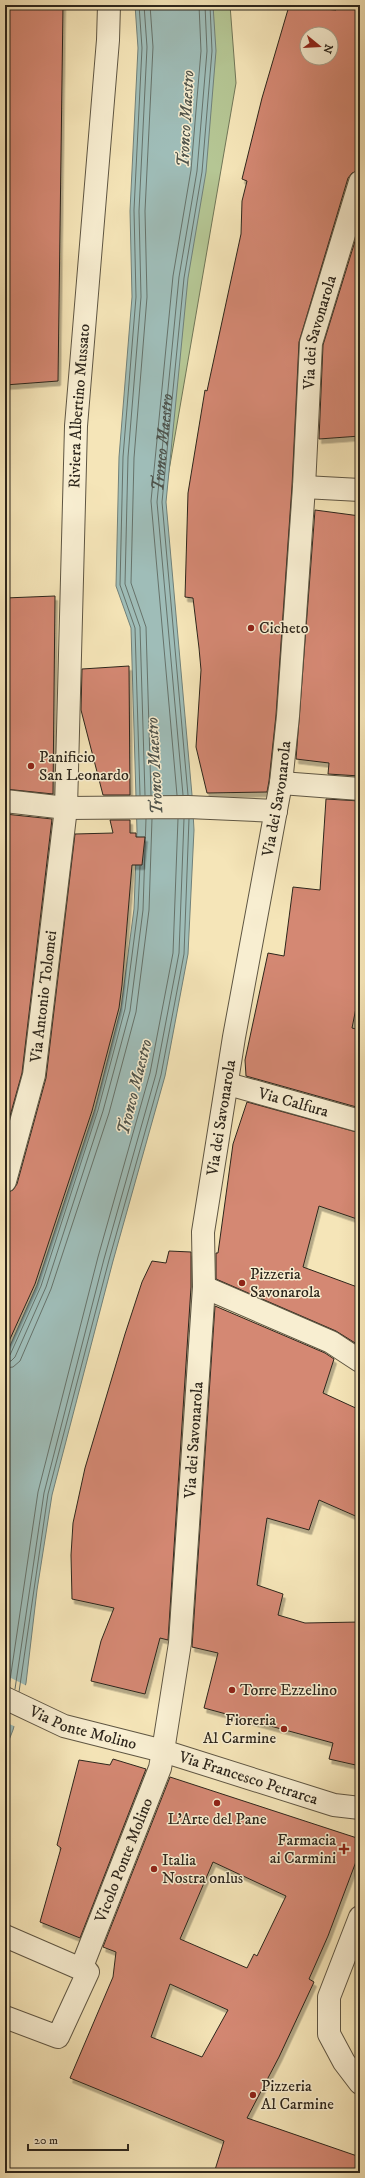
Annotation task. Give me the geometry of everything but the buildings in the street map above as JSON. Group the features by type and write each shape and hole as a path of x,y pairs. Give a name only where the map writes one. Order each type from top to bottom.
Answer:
{"street":[{"name":"Riviera Albertino Mussato","path":"66,808 76,426 107,48 109,5"},
{"name":"Via dei Savonarola","path":"163,1751 180,1644 204,1287 203,1232 228,1084 234,1037 281,784 288,716 304,487 311,343 360,182"},
{"path":"304,487 360,490"},
{"path":"281,784 360,789"},
{"path":"5,801 66,808 188,807 276,811"},
{"name":"Via Antonio Tolomei","path":"5,1181 34,1075 66,808"},
{"name":"Via Calfura","path":"228,1084 360,1121"},
{"path":"204,1287 331,1342 360,1361"},
{"name":"Via Ponte Molino","path":"5,1698 64,1726 163,1751"},
{"name":"Via Francesco Petrarca","path":"163,1751 334,1805 360,1819"},
{"name":"Vicolo Ponte Molino","path":"5,2017 58,2037 88,1972 83,1970 160,1768 163,1751"},
{"name":"Via Francesco Petrarca","path":"334,1805 360,1808"},
{"path":"360,1917 329,1997 329,2034 344,2062 360,2083"},
{"path":"5,1936 83,1970"}],"green space":[{"path":"189,5 230,5 236,83 157,540"}],"water":[{"name":"Tronco Maestro","path":"135,5 213,5 216,51 206,172 188,278 166,502 194,830 188,954 165,1076 113,1261 52,1495 37,1590 26,1683 13,1730 5,1750 5,1357 37,1285 95,1109 121,1008 134,909 137,831 131,628 116,586 119,457 132,297 130,211 138,48"}],"pier":[{"path":"5,1675 27,1686 16,1727 5,1722"}],"place":[{"name":"Cicheto","path":"251,628"},
{"name":"Panificio San Leonardo","path":"31,766"},
{"name":"Pizzeria Savonarola","path":"242,1283"},
{"name":"Torre Ezzelino","path":"232,1690"},
{"name":"Fioreria Al Carmine","path":"284,1729"},
{"name":"L'Arte del Pane","path":"217,1803"},
{"name":"Farmacia ai Carmini","path":"344,1849"},
{"name":"Italia Nostra onlus","path":"154,1869"},
{"name":"Pizzeria Al Carmine","path":"253,2095"}]}
